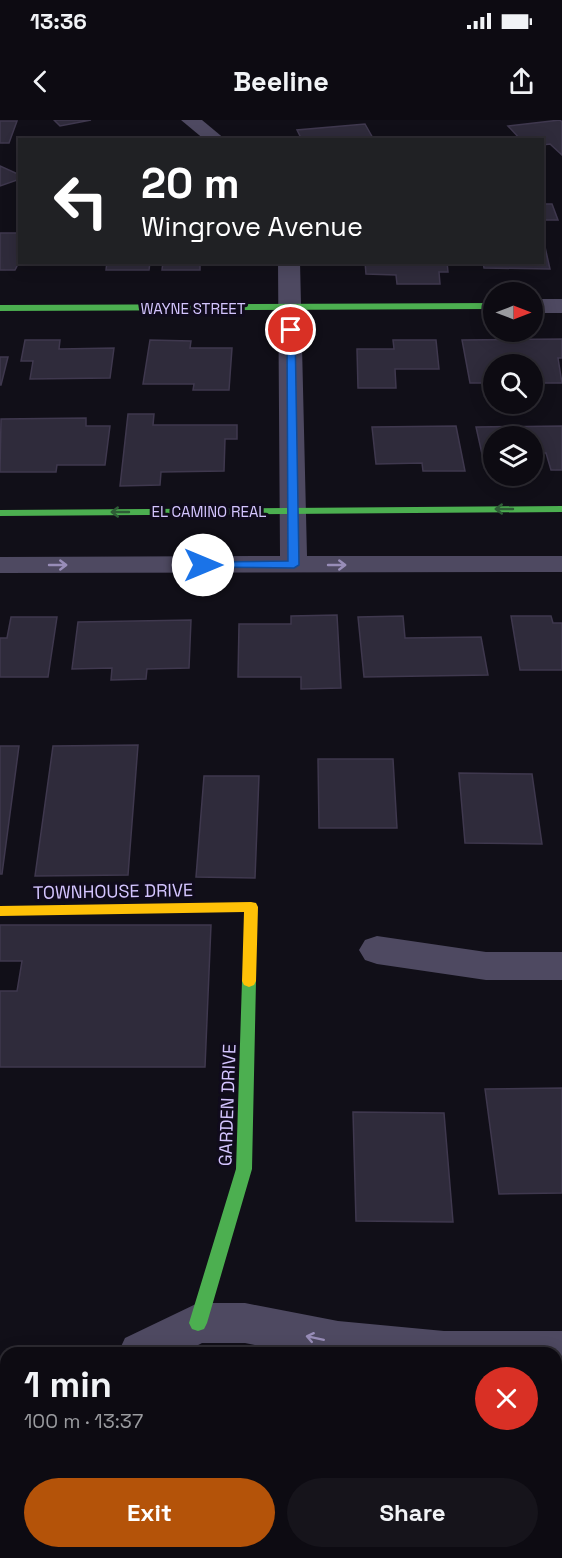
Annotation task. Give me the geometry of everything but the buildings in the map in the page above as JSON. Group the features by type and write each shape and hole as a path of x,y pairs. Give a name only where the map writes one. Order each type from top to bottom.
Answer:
{"street":[{"path":"188,128 212,136"},
{"path":"289,264 294,565"},
{"name":"WAYNE STREET","path":"0,308 483,306"},
{"path":"543,306 562,306"},
{"name":"EL CAMINO REAL","path":"0,513 562,509"},
{"path":"0,565 562,564"},
{"name":"GARDEN DRIVE","path":"198,1323 244,1169 251,907 226,908"},
{"name":"TOWNHOUSE DRIVE","path":"0,911 226,908"},
{"path":"377,950 486,966 562,966"},
{"path":"152,1347 198,1323 246,1323 370,1347"}],"traffic: fast":[{"path":"0,308 483,306"},
{"path":"0,513 562,509"},
{"path":"198,1323 244,1169 249,981"}],"traffic: slow":[{"path":"0,911 251,907 249,981"}],"route":[{"path":"203,565 294,565 291,330"}]}
